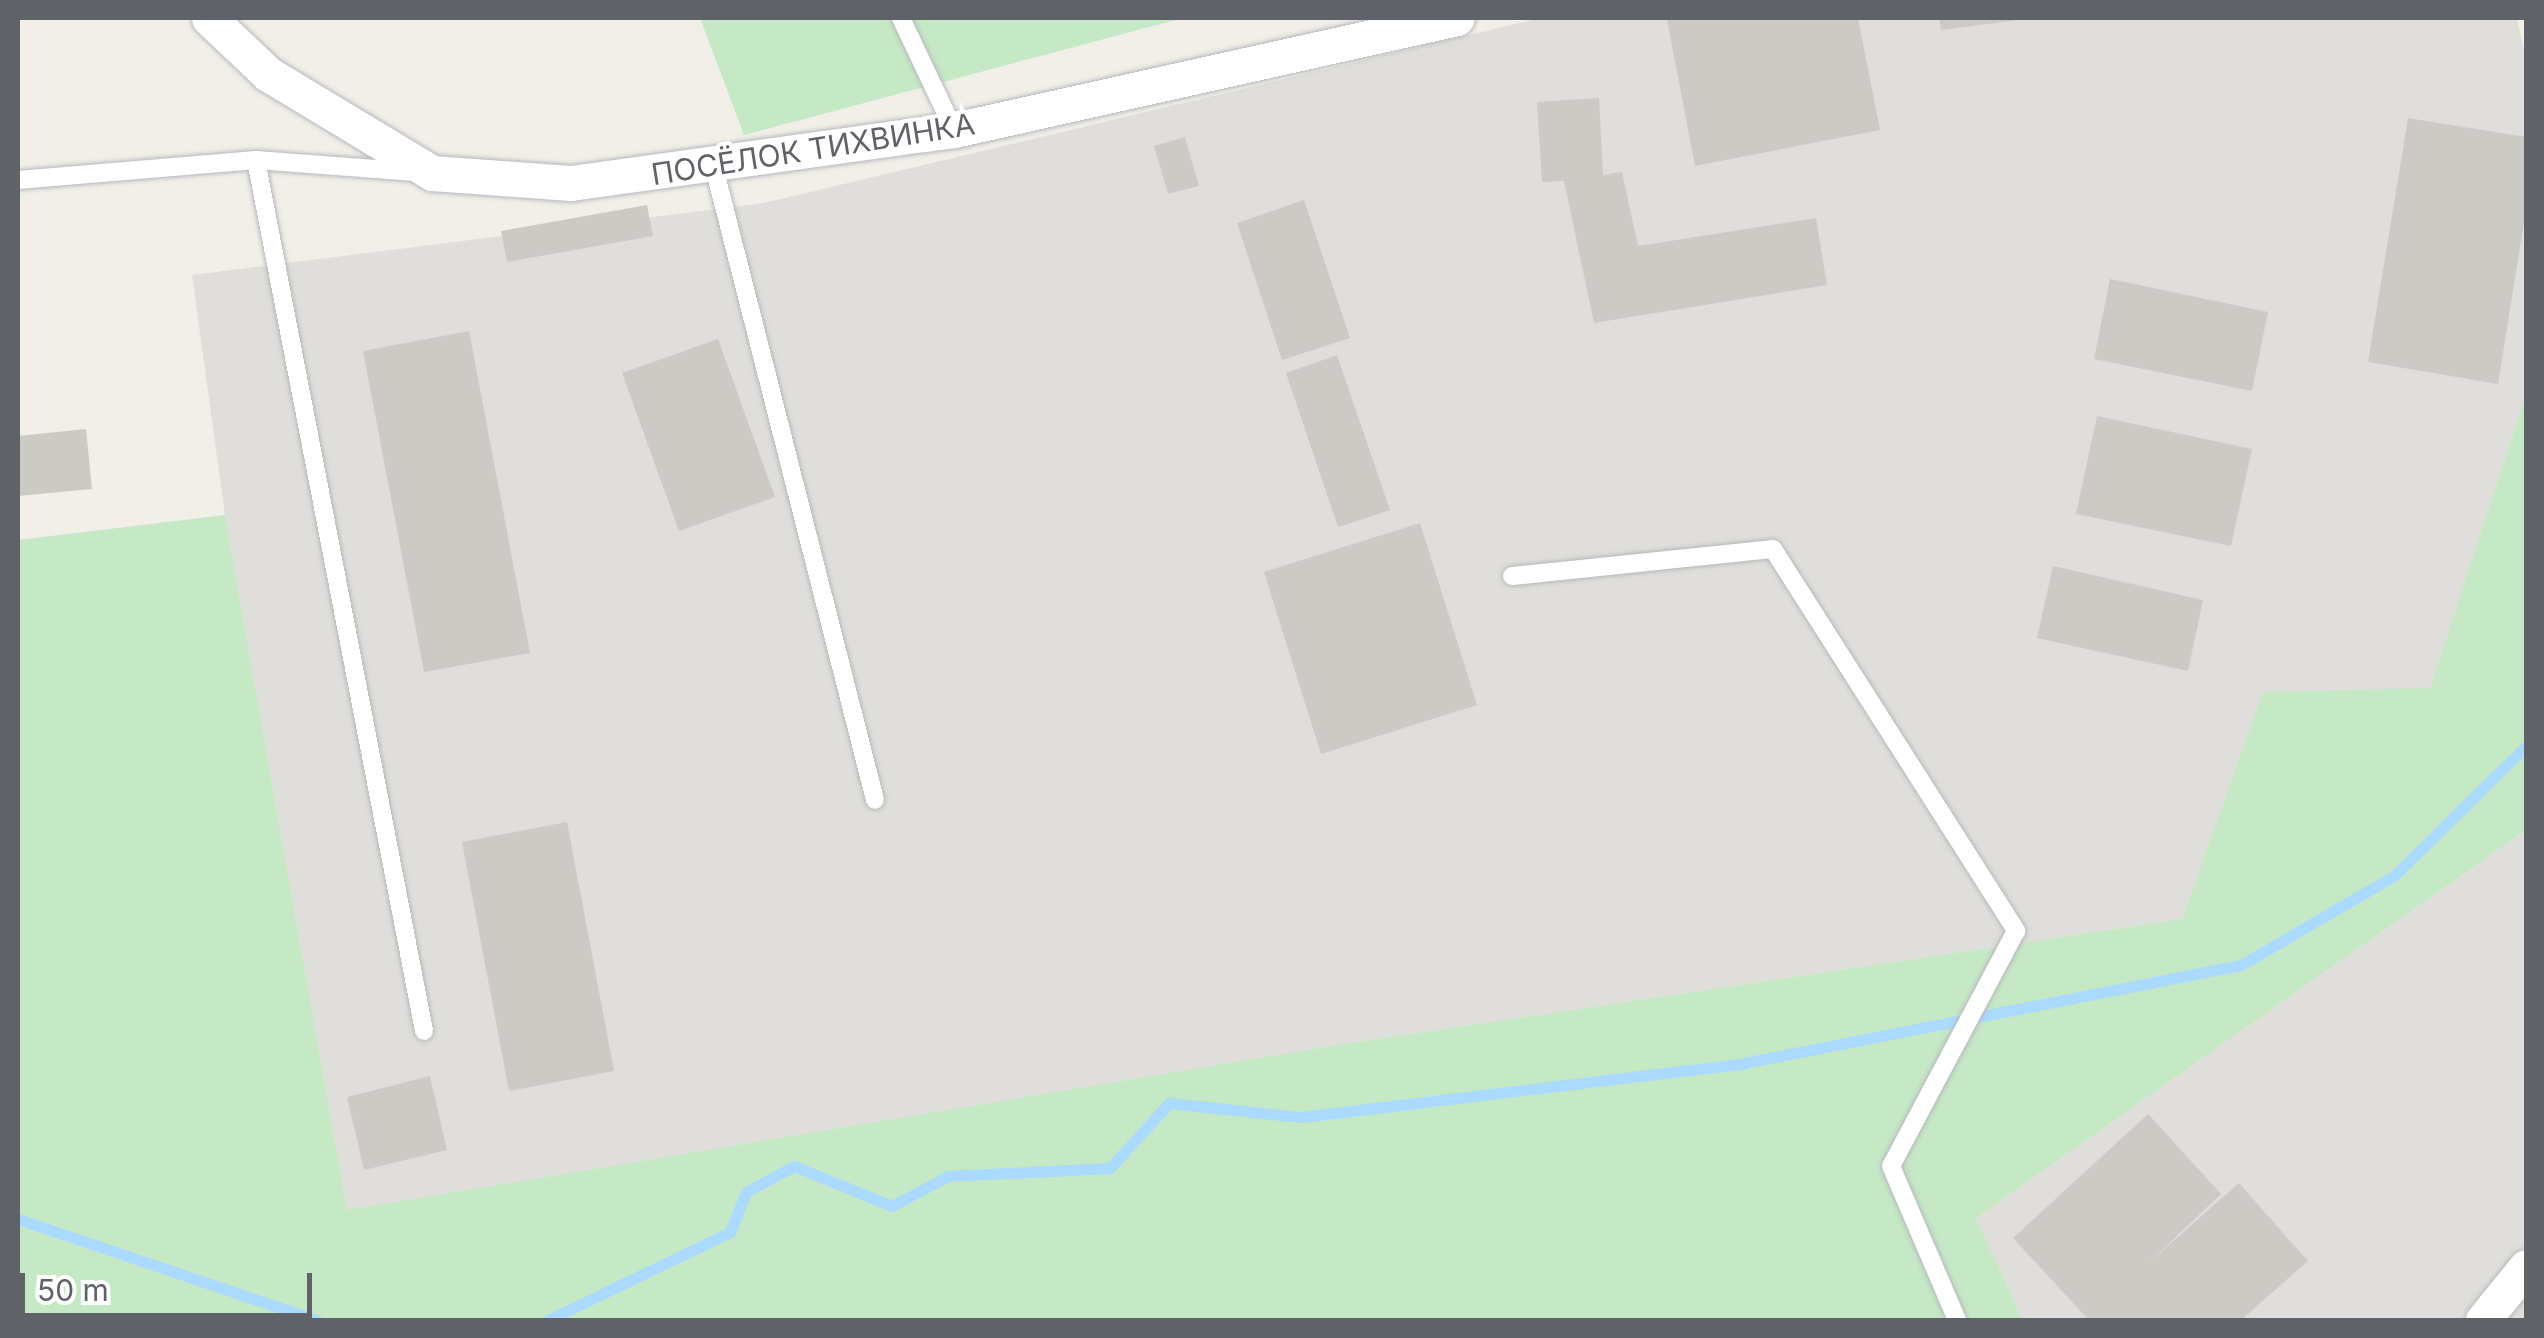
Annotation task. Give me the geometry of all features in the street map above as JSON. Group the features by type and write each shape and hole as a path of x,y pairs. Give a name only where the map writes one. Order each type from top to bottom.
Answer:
{"street":[{"name":"ПОСЁЛОК ТИХВИНКА","path":"209,18 268,74 432,173 571,183 714,168 954,130 1457,18"},
{"path":"2483,1320 2526,1267"}],"lane":[{"path":"901,18 954,130"},
{"path":"256,160 424,1031"},
{"path":"18,180 256,160 432,173"},
{"path":"714,168 875,800"},
{"path":"1512,576 1773,549 2016,932 1890,1166 1957,1320"}],"shaded area":[{"path":"1541,18 2517,18 2526,60 2526,395 2430,689 2263,693 2182,919 1343,1044 347,1210 225,515 192,275 764,203"},
{"path":"2526,830 2526,1320 2023,1320 1976,1218"}],"green space":[{"path":"700,18 1183,18 744,135"},
{"path":"2526,395 2526,830 1976,1218 2023,1320 18,1320 18,540 225,515 347,1210 1343,1044 2182,919 2263,692 2430,688"}],"building":[{"path":"1858,18 1880,130 1695,166 1667,20"},
{"path":"1939,18 2018,18 2018,20 1941,30"},
{"path":"1599,98 1603,175 1622,172 1638,246 1816,218 1827,285 1594,323 1564,181 1542,182 1537,102"},
{"path":"2408,118 2526,137 2526,210 2498,384 2368,362"},
{"path":"1185,137 1199,186 1168,194 1154,146"},
{"path":"1304,200 1350,338 1282,360 1237,223"},
{"path":"647,205 653,236 507,262 501,231"},
{"path":"2110,279 2268,312 2252,391 2094,359"},
{"path":"469,331 530,653 424,672 363,351"},
{"path":"718,339 775,497 679,531 622,373"},
{"path":"1337,355 1390,510 1338,527 1286,373"},
{"path":"2097,416 2252,449 2231,546 2076,514"},
{"path":"86,429 92,489 18,496 18,436"},
{"path":"1420,523 1477,705 1321,754 1264,572"},
{"path":"2053,566 2203,600 2188,671 2037,638"},
{"path":"567,822 614,1071 509,1091 462,842"},
{"path":"430,1076 447,1150 364,1170 347,1097"},
{"path":"2148,1114 2221,1194 2146,1265 2239,1183 2308,1261 2241,1320 2087,1318 2013,1238"}],"waterway":[{"path":"548,1320 730,1232 746,1192 794,1166 892,1206 948,1176 1110,1168 1169,1103 1301,1117 1744,1063 2241,965 2395,875 2526,746"},
{"path":"18,1219 317,1320"}]}
